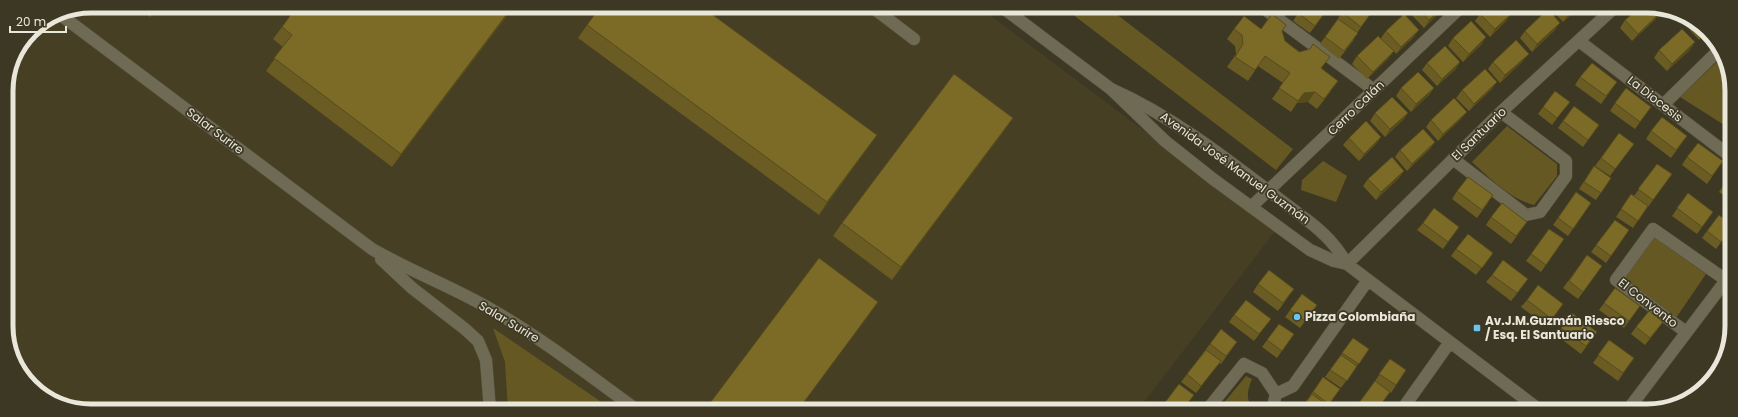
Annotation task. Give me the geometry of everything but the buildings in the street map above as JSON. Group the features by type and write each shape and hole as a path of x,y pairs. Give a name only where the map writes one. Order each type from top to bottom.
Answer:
{"street":[{"path":"880,13 914,39"},
{"name":"Avenida José Manuel Guzmán","path":"1013,13 1111,89 1170,145 1251,207 1310,250 1334,261 1347,264"},
{"path":"1280,13 1374,90"},
{"name":"Cerro Calán","path":"1251,207 1456,13"},
{"name":"El Santuario","path":"1347,264 1501,112 1609,13"},
{"name":"Salar Surire","path":"65,18 372,249 412,288 478,341 486,360 490,404"},
{"name":"La Diocesis","path":"1579,41 1725,150"},
{"path":"1663,105 1716,53"},
{"name":"Avenida José Manuel Guzmán","path":"1111,89 1178,124 1268,190 1327,236 1336,246 1347,264 1532,404"},
{"path":"1453,159 1526,215 1540,212 1566,176 1566,161 1501,112"},
{"name":"El Convento","path":"1686,332 1616,280 1653,229 1725,275"},
{"name":"Salar Surire","path":"372,249 395,262 473,299 512,322 628,404"},
{"path":"1276,394 1293,386 1368,280"},
{"path":"1632,404 1725,281"},
{"path":"1406,404 1450,342"},
{"path":"1212,404 1244,364 1262,373 1276,394 1274,404"}],"shaded area":[{"path":"86,13 987,13 1276,230 1143,404 86,404 66,400 44,388 26,369 17,351 13,331 13,86 16,71 23,52 40,32 52,23 61,19"},
{"path":"1071,13 1115,13 1293,149 1276,170"},
{"path":"1719,60 1725,86 1725,125 1680,97"},
{"path":"1507,126 1557,164 1557,176 1534,205 1509,193 1472,162"},
{"path":"1323,161 1347,176 1336,202 1301,190 1302,180"},
{"path":"1654,237 1706,274 1676,318 1623,280"},
{"path":"493,328 604,404 508,404 505,362"},
{"path":"1246,376 1252,379 1248,396 1250,404 1223,404"}],"place":[{"name":"Pizza Colombiaña","path":"1297,317"},
{"name":"Av.J.M.Guzmán Riesco / Esq. El Santuario","path":"1477,328"}]}
